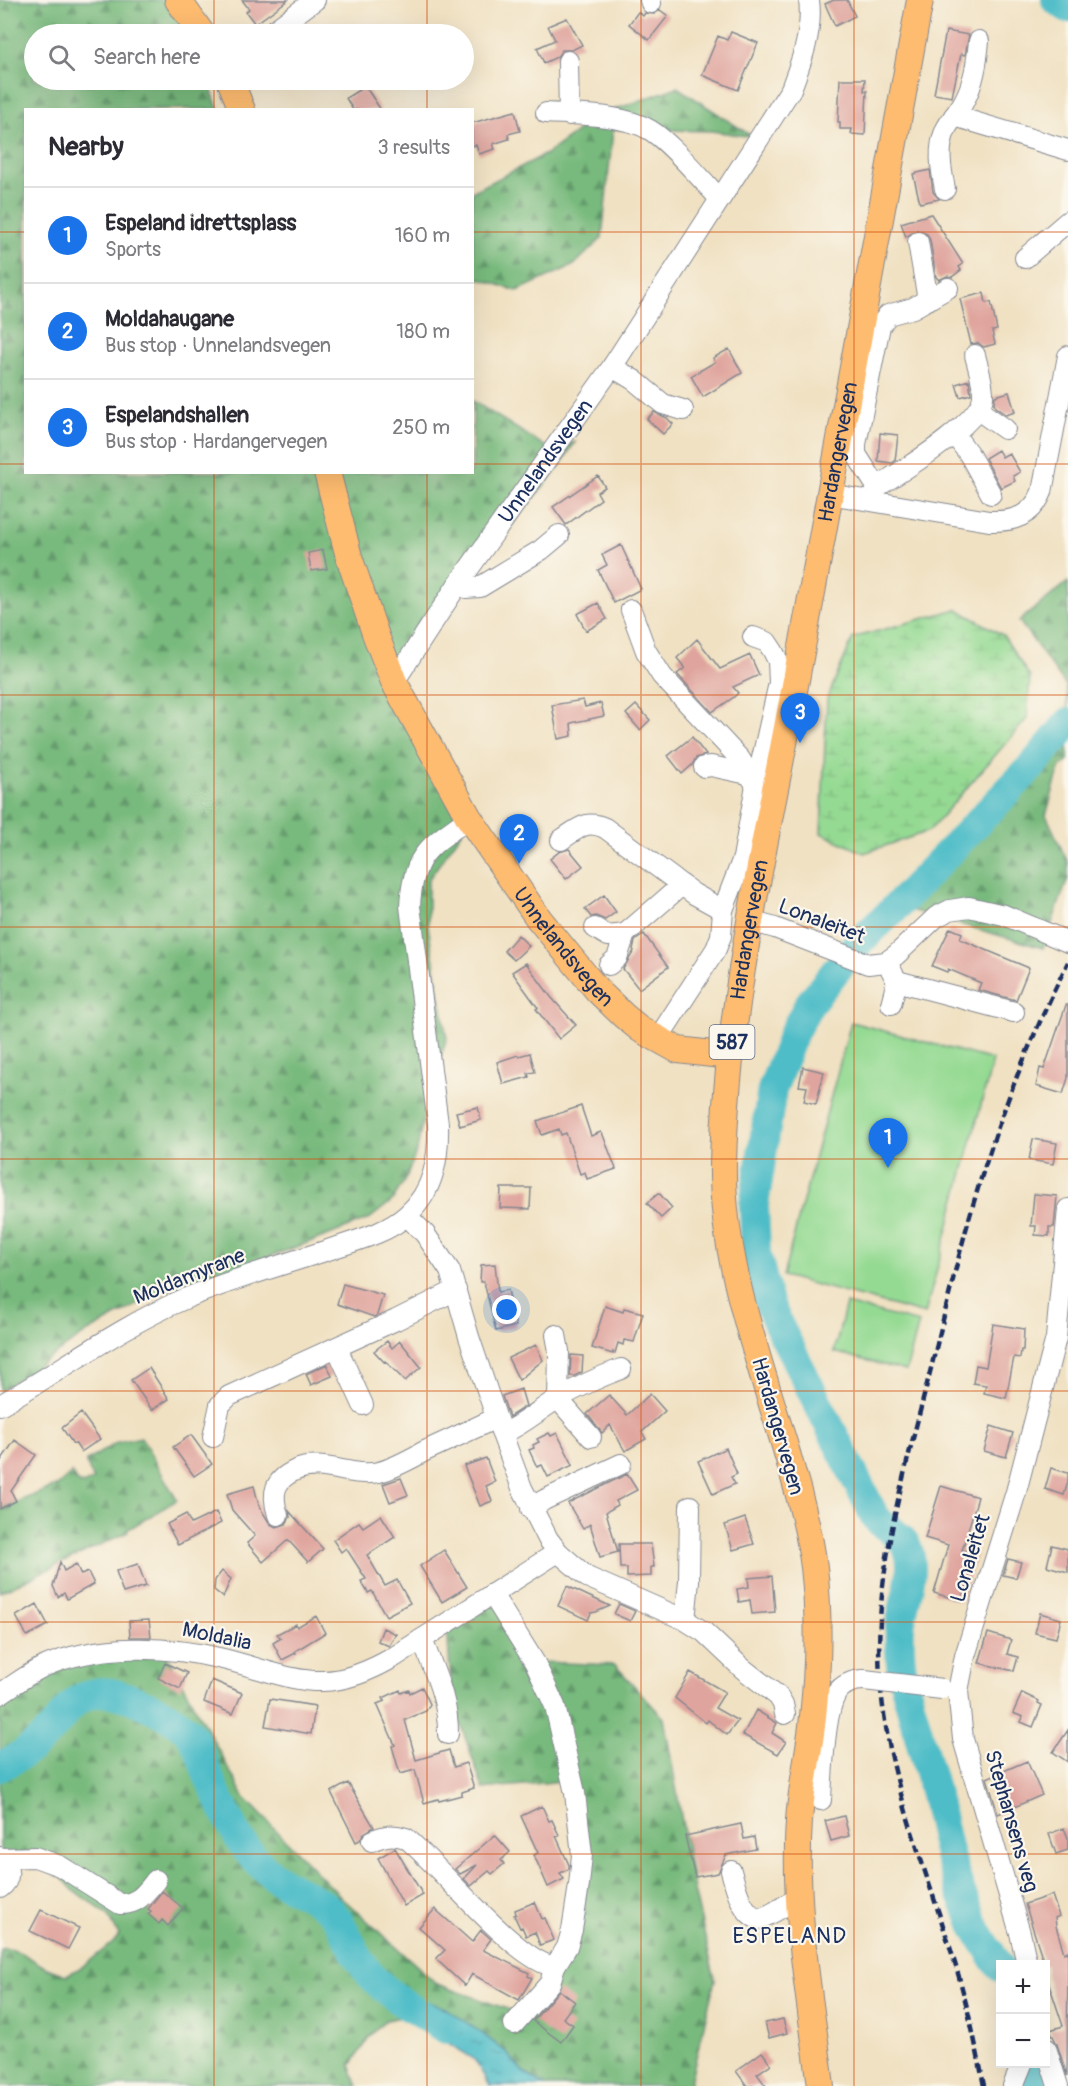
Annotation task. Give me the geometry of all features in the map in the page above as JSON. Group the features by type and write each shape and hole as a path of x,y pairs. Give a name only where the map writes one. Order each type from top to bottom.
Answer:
{"main road":[{"path":"178,0 195,24"},
{"name":"Hardangervegen","path":"820,2086 799,1898 799,1818 816,1685 814,1571 803,1512 733,1261 727,1224 723,1166 730,1056 750,921 920,0"},
{"path":"234,90 241,108"},
{"name":"Unnelandsvegen","path":"328,474 350,557 394,682 469,818 539,919 598,991 640,1029 657,1040 678,1050 730,1056"}],"street":[{"path":"283,24 315,0"},
{"name":"Unnelandsvegen","path":"394,682 458,584 612,367 790,88 809,34 809,0"},
{"path":"945,189 941,171 942,141 972,81 979,42"},
{"path":"568,61 569,115"},
{"path":"546,113 628,121 652,131 719,198"},
{"path":"954,116 1031,137 1068,150"},
{"path":"1025,258 1068,222"},
{"path":"918,242 928,300"},
{"path":"875,494 856,454 856,444 880,326 888,315 913,308 948,288"},
{"path":"875,494 954,434 978,410 983,388 975,356"},
{"path":"829,494 875,494 1001,522 1023,516 1037,504 1042,492 1068,356"},
{"path":"612,367 634,380 663,405 683,410"},
{"path":"978,410 1005,429"},
{"path":"954,434 969,454 991,494"},
{"path":"458,584 466,588 480,587 542,550 559,535"},
{"path":"631,610 653,664 740,759 752,779"},
{"path":"657,1040 716,949 721,936 723,910 743,858 752,779 775,703 779,671 777,661 767,642 753,637"},
{"path":"704,767 711,766 752,779"},
{"path":"469,818 428,850 418,863 411,890 411,916 439,1145 436,1168 429,1186 407,1216 425,1234 450,1271 499,1426 531,1509 548,1539 558,1552 587,1577 685,1620 704,1632 742,1668 778,1696 785,1714"},
{"path":"561,840 583,826 595,823 682,885 723,910"},
{"path":"609,965 620,951 621,939 625,934 682,885"},
{"name":"Lonaleitet","path":"750,921 877,963 936,917 950,910 969,907 1004,915 1068,942"},
{"path":"595,928 608,936 625,934"},
{"path":"877,963 897,981 1014,1012"},
{"path":"891,1004 897,981"},
{"name":"Lonaleitet","path":"950,1690 965,1656 1037,1416 1056,1338 1066,1256 1068,1209"},
{"name":"Moldamyrane","path":"0,1405 149,1316 182,1300 374,1234 407,1216"},
{"path":"213,1437 220,1405 229,1396 337,1348 456,1290"},
{"path":"556,1335 560,1351 558,1399 591,1437"},
{"path":"337,1348 363,1405"},
{"path":"278,1515 274,1496 275,1488 296,1470 307,1468 379,1472 499,1426 517,1428 558,1399 621,1368"},
{"path":"531,1509 555,1494 621,1464"},
{"path":"685,1620 689,1581 690,1506"},
{"name":"Moldalia","path":"0,1694 42,1668 57,1662 82,1654 125,1650 167,1650 195,1654 310,1682 329,1682 352,1677 371,1671 558,1552"},
{"path":"492,1594 535,1663 555,1706 575,1793 582,1855 572,1930 564,1953 555,1966 550,1983 514,2024"},
{"path":"422,1639 446,1706 449,1720 448,1734"},
{"path":"820,1800 832,1704 843,1686 864,1680 950,1690"},
{"name":"Stephansens veg","path":"950,1690 1018,1923 1026,1960"},
{"path":"372,1841 383,1836 395,1835 406,1838 507,1936 547,1966 555,1966"},
{"path":"1,1858 35,1857 60,1866 120,1904 129,1904 139,1900 156,1880"},
{"path":"0,1888 9,1878 9,1870 1,1858"},
{"path":"731,1871 740,1900 752,1917 758,1919 768,1916 784,1904 799,1898"},
{"path":"1050,2055 1068,2075"},
{"path":"1050,2063 1058,2086"}],"green space":[{"path":"0,0 164,0 181,24 24,24 24,90 211,90 218,108 24,108 24,474 474,474 474,402 551,450 575,442 558,469 415,640 396,668 462,832 428,880 428,926 447,1039 429,1089 417,1150 406,1178 392,1201 369,1219 266,1258 183,1284 142,1302 88,1332 0,1391"},
{"path":"677,87 753,137 712,131 613,129 602,238 574,265 517,291 475,277 474,191 546,154 600,115"},
{"path":"1068,582 1068,711 1066,686 1019,621"},
{"path":"957,609 1003,635 1030,677 1027,719 929,831 864,853 821,833 827,699 853,638"},
{"path":"1068,734 1068,761 1060,767 1046,815 1068,863 1068,878 1043,948 900,907 919,871 970,837"},
{"path":"851,1022 993,1060 925,1314 783,1276"},
{"path":"846,1304 919,1323 906,1371 834,1352"},
{"path":"141,1437 177,1500 127,1530 128,1532 0,1592 0,1509 58,1485 72,1473 78,1483 84,1484 93,1480 86,1461 118,1442"},
{"path":"497,1601 538,1662 615,1665 664,1718 694,1890 715,1980 689,2086 545,2086 523,2072 506,2052 445,2008 413,2008 412,2015 386,2020 369,2037 351,2065 358,2086 0,2086 0,1949 17,1951 66,1975 105,1949 119,1935 107,1914 73,1890 62,1878 32,1863 17,1867 0,1892 0,1691 90,1650 165,1652 244,1797 340,1896 437,1984 527,2016 581,1914 573,1780 483,1789 452,1699 447,1628"}],"water":[{"path":"429,2002 445,2008 480,2032 506,2052 523,2072 545,2086 490,2086 474,2059 422,2027 412,2015 412,2008"}],"building":[{"path":"242,0 288,0 255,24 246,12 249,9"},
{"path":"834,0 847,0 855,16 835,26 825,4"},
{"path":"660,10 668,16 649,40 629,24 638,12 643,16 645,13 654,14"},
{"path":"567,18 582,45 572,50 562,50 557,57 544,63 537,48 555,40 548,26"},
{"path":"946,31 969,35 965,55 961,54 952,97 934,94"},
{"path":"731,32 758,43 738,90 702,75 718,36 727,40"},
{"path":"840,79 865,79 864,91 867,91 865,135 851,134 852,129 840,129 840,122 838,122"},
{"path":"359,90 368,90 380,108 352,108 346,98"},
{"path":"515,111 520,131 508,134 509,139 493,144 495,149 479,154 476,145 474,146 474,122"},
{"path":"930,170 933,192 939,199 920,203 913,174"},
{"path":"931,214 963,264 959,267 961,270 952,277 947,276 939,280 936,277 927,234 917,230 906,237 901,223"},
{"path":"984,293 986,303 991,302 997,330 992,331 995,344 984,347 978,343 971,344 960,299"},
{"path":"729,349 742,373 703,397 691,376 715,362 713,358"},
{"path":"969,380 971,394 960,397 956,384"},
{"path":"1009,392 1015,412 1006,415 995,407 994,403 995,396"},
{"path":"654,412 667,418 673,424 663,434 647,419"},
{"path":"880,433 898,435 895,461 892,463 878,461"},
{"path":"998,450 1002,457 1009,453 1020,472 1013,476 1015,481 1001,488 985,458"},
{"path":"598,476 605,487 597,492 601,499 566,525 553,507"},
{"path":"621,545 641,589 614,603 598,570 607,565 602,555"},
{"path":"323,550 327,569 311,571 308,553"},
{"path":"598,603 607,619 586,631 577,614"},
{"path":"697,639 720,669 750,655 759,675 733,687 738,693 712,712 677,674 685,668 677,658"},
{"path":"583,700 585,707 601,703 604,716 571,723 572,736 558,739 552,705"},
{"path":"636,705 650,720 640,730 626,714"},
{"path":"692,737 706,755 696,758 682,774 668,756"},
{"path":"569,849 583,866 566,879 550,859 559,852"},
{"path":"604,895 616,912 605,920 596,916 591,917 585,909"},
{"path":"950,928 962,933 960,939 1029,968 1016,1000 978,990 981,983 948,969 947,972 932,966"},
{"path":"644,934 668,967 639,989 623,969 634,951 635,941"},
{"path":"518,935 529,946 514,960 504,951"},
{"path":"526,963 551,997 576,1025 559,1039 512,972"},
{"path":"1066,1005 1068,1005 1068,1078 1063,1094 1036,1086 1040,1068 1044,1069"},
{"path":"530,1053 535,1072 528,1073 529,1077 503,1084 497,1062"},
{"path":"803,1067 824,1072 816,1104 804,1101 807,1087 799,1086"},
{"path":"581,1106 591,1136 601,1132 616,1169 587,1179 585,1172 580,1174 566,1133 561,1135 559,1129 542,1135 537,1121"},
{"path":"478,1107 481,1120 460,1126 456,1112"},
{"path":"1033,1139 1057,1143 1053,1164 1029,1160"},
{"path":"501,1188 531,1188 530,1209 500,1208"},
{"path":"659,1193 672,1208 661,1218 647,1203"},
{"path":"1034,1194 1057,1196 1054,1227 1049,1227 1049,1236 1035,1235 1036,1226 1031,1226"},
{"path":"495,1264 498,1292 508,1290 516,1326 496,1331 484,1282 480,1282 481,1265"},
{"path":"343,1284 383,1295 377,1315 374,1317 337,1304"},
{"path":"605,1306 623,1312 624,1308 643,1313 634,1342 624,1340 623,1345 618,1343 613,1354 592,1348"},
{"path":"993,1324 1024,1329 1023,1350 1021,1350 1020,1358 1014,1357 1006,1398 984,1393 986,1385 973,1383 976,1365 986,1367"},
{"path":"387,1341 392,1348 400,1341 421,1367 405,1381 374,1351"},
{"path":"536,1345 543,1360 519,1380 508,1358"},
{"path":"571,1355 583,1356 582,1372 575,1376 570,1376"},
{"path":"327,1364 332,1376 311,1385 306,1374"},
{"path":"149,1368 169,1399 152,1410 131,1380"},
{"path":"521,1389 526,1406 509,1417 502,1396"},
{"path":"650,1394 665,1411 642,1432 646,1439 625,1451 610,1425 602,1433 587,1414 609,1395 627,1415"},
{"path":"81,1413 100,1439 81,1452 62,1428"},
{"path":"991,1426 1013,1433 1006,1457 984,1451"},
{"path":"549,1433 551,1436 557,1433 573,1465 548,1477 542,1465 537,1467 529,1450 539,1442 537,1439"},
{"path":"191,1435 212,1464 194,1476 173,1447"},
{"path":"15,1440 36,1455 11,1491 16,1501 0,1509 0,1462"},
{"path":"726,1448 737,1474 731,1477 735,1484 713,1494 698,1461"},
{"path":"486,1458 495,1482 486,1486 492,1501 480,1506 464,1466"},
{"path":"1051,1468 1068,1473 1064,1495 1045,1489"},
{"path":"627,1474 637,1490 616,1501 618,1505 606,1512 618,1552 600,1557 590,1524 583,1529 568,1503"},
{"path":"401,1478 408,1495 390,1502 383,1484"},
{"path":"254,1486 259,1506 270,1524 276,1527 286,1524 290,1517 289,1511 323,1549 308,1562 288,1540 263,1562 247,1543 255,1536 232,1510 227,1494"},
{"path":"941,1486 978,1497 962,1550 976,1554 962,1601 934,1593 948,1545 925,1538"},
{"path":"216,1512 221,1523 178,1545 167,1524 186,1514 191,1524"},
{"path":"381,1515 395,1537 367,1555 385,1586 397,1580 410,1603 386,1616 372,1591 368,1593 361,1581 366,1579 346,1548 341,1552 333,1540 359,1522 363,1527"},
{"path":"745,1518 754,1544 733,1550 725,1525"},
{"path":"619,1544 651,1544 654,1567 651,1567 651,1576 627,1577 627,1568 620,1568"},
{"path":"1052,1545 1068,1549 1068,1572 1047,1566"},
{"path":"444,1550 467,1587 442,1602 420,1566"},
{"path":"1008,1559 1021,1562 1016,1578 1003,1575"},
{"path":"60,1562 64,1571 76,1564 81,1575 88,1572 94,1584 67,1599 64,1593 58,1597 53,1586"},
{"path":"138,1564 146,1586 123,1593 116,1571"},
{"path":"222,1571 231,1579 223,1597 214,1590 215,1580"},
{"path":"772,1576 775,1612 752,1614 750,1600 739,1602 737,1589 749,1587 748,1578"},
{"path":"567,1586 610,1606 591,1613 588,1620 558,1606"},
{"path":"37,1604 48,1625 27,1636 16,1616"},
{"path":"619,1604 635,1611 630,1621 614,1614"},
{"path":"1040,1613 1061,1619 1056,1638 1035,1633"},
{"path":"316,1616 325,1633 282,1660 273,1643 281,1638 277,1634 296,1624 297,1627"},
{"path":"149,1620 151,1637 130,1637 129,1621"},
{"path":"383,1628 396,1634 389,1646 378,1641"},
{"path":"988,1633 1011,1640 1007,1654 1018,1657 1014,1671 979,1663"},
{"path":"165,1663 187,1673 180,1689 158,1678"},
{"path":"690,1672 725,1692 715,1708 738,1721 727,1735 708,1720 706,1723 675,1698"},
{"path":"212,1680 242,1693 233,1714 204,1702"},
{"path":"422,1687 430,1704 426,1711 405,1720 416,1760 449,1750 454,1767 466,1763 474,1788 462,1792 462,1795 424,1803 415,1770 400,1774 392,1746 395,1745 377,1704 385,1701 383,1698 400,1690 401,1693 409,1690 410,1693"},
{"path":"1022,1693 1039,1701 1038,1703 1042,1705 1033,1727 1021,1722 1023,1717 1013,1713"},
{"path":"270,1699 315,1706 311,1734 265,1726"},
{"path":"756,1710 777,1723 772,1733 786,1742 778,1754 743,1735"},
{"path":"1068,1730 1068,1762 1053,1752"},
{"path":"1027,1761 1042,1795 998,1814 987,1778"},
{"path":"348,1783 374,1827 356,1842 331,1792"},
{"path":"542,1806 559,1835 556,1836 569,1865 569,1869 560,1873 564,1879 548,1887 534,1855 538,1853 521,1816"},
{"path":"844,1816 849,1836 831,1841 825,1821"},
{"path":"741,1824 744,1839 754,1837 756,1849 726,1855 718,1873 695,1877 685,1836"},
{"path":"1064,1828 1068,1838 1068,1850 1056,1854 1049,1834"},
{"path":"495,1835 510,1852 501,1860 504,1864 492,1874 489,1871 471,1886 464,1879 477,1865 460,1874 455,1869"},
{"path":"395,1848 423,1895 404,1906 378,1858"},
{"path":"162,1891 183,1908 168,1926 162,1920 159,1924 148,1914 151,1911 148,1909"},
{"path":"1052,1895 1059,1916 1055,1918 1056,1926 1064,1953 1068,1951 1067,2076 1050,2030 1063,2026 1050,1987 1050,1960 1043,1960 1025,1904"},
{"path":"535,1902 554,1940 540,1945 535,1932 526,1936 514,1915 515,1910"},
{"path":"435,1909 472,1942 481,1930 491,1939 483,1950 529,1973 528,1976 532,1978 519,2000 472,1974 465,1986 438,1961 437,1958 445,1950 419,1927"},
{"path":"41,1910 79,1928 68,1949 30,1931"},
{"path":"559,1990 575,2002 563,2018 573,2025 561,2042 533,2021"},
{"path":"783,2019 787,2033 769,2038 765,2023"},
{"path":"762,2052 771,2064 757,2074 766,2086 747,2086 736,2071"}],"waterway":[{"path":"1056,0 1068,8"},
{"path":"996,1961 977,1931 960,1890 903,1678 900,1627 911,1575 910,1554 903,1541 875,1517 778,1324 769,1303 756,1253 754,1205 772,1090 794,1032 809,1004 859,942 892,911 1033,765 1068,723"},
{"path":"0,1767 40,1741 74,1703 87,1695 105,1692 117,1694 168,1716 186,1729 194,1739 228,1819 252,1856 279,1879 328,1908 340,1923 363,1965 377,1982 405,2004 446,2029"},
{"path":"1027,2068 1034,2086"}],"railway":[{"path":"984,2086 959,1977 905,1810 889,1742 879,1666 883,1584 897,1504 972,1208 1016,1079 1068,962"}],"place":[{"name":"Espelandshallen","path":"800,743"},
{"name":"Moldahaugane","path":"519,864"},
{"name":"Espeland idrettsplass","path":"888,1168"}],"district":[{"name":"ESPELAND","path":"790,1935"}]}
